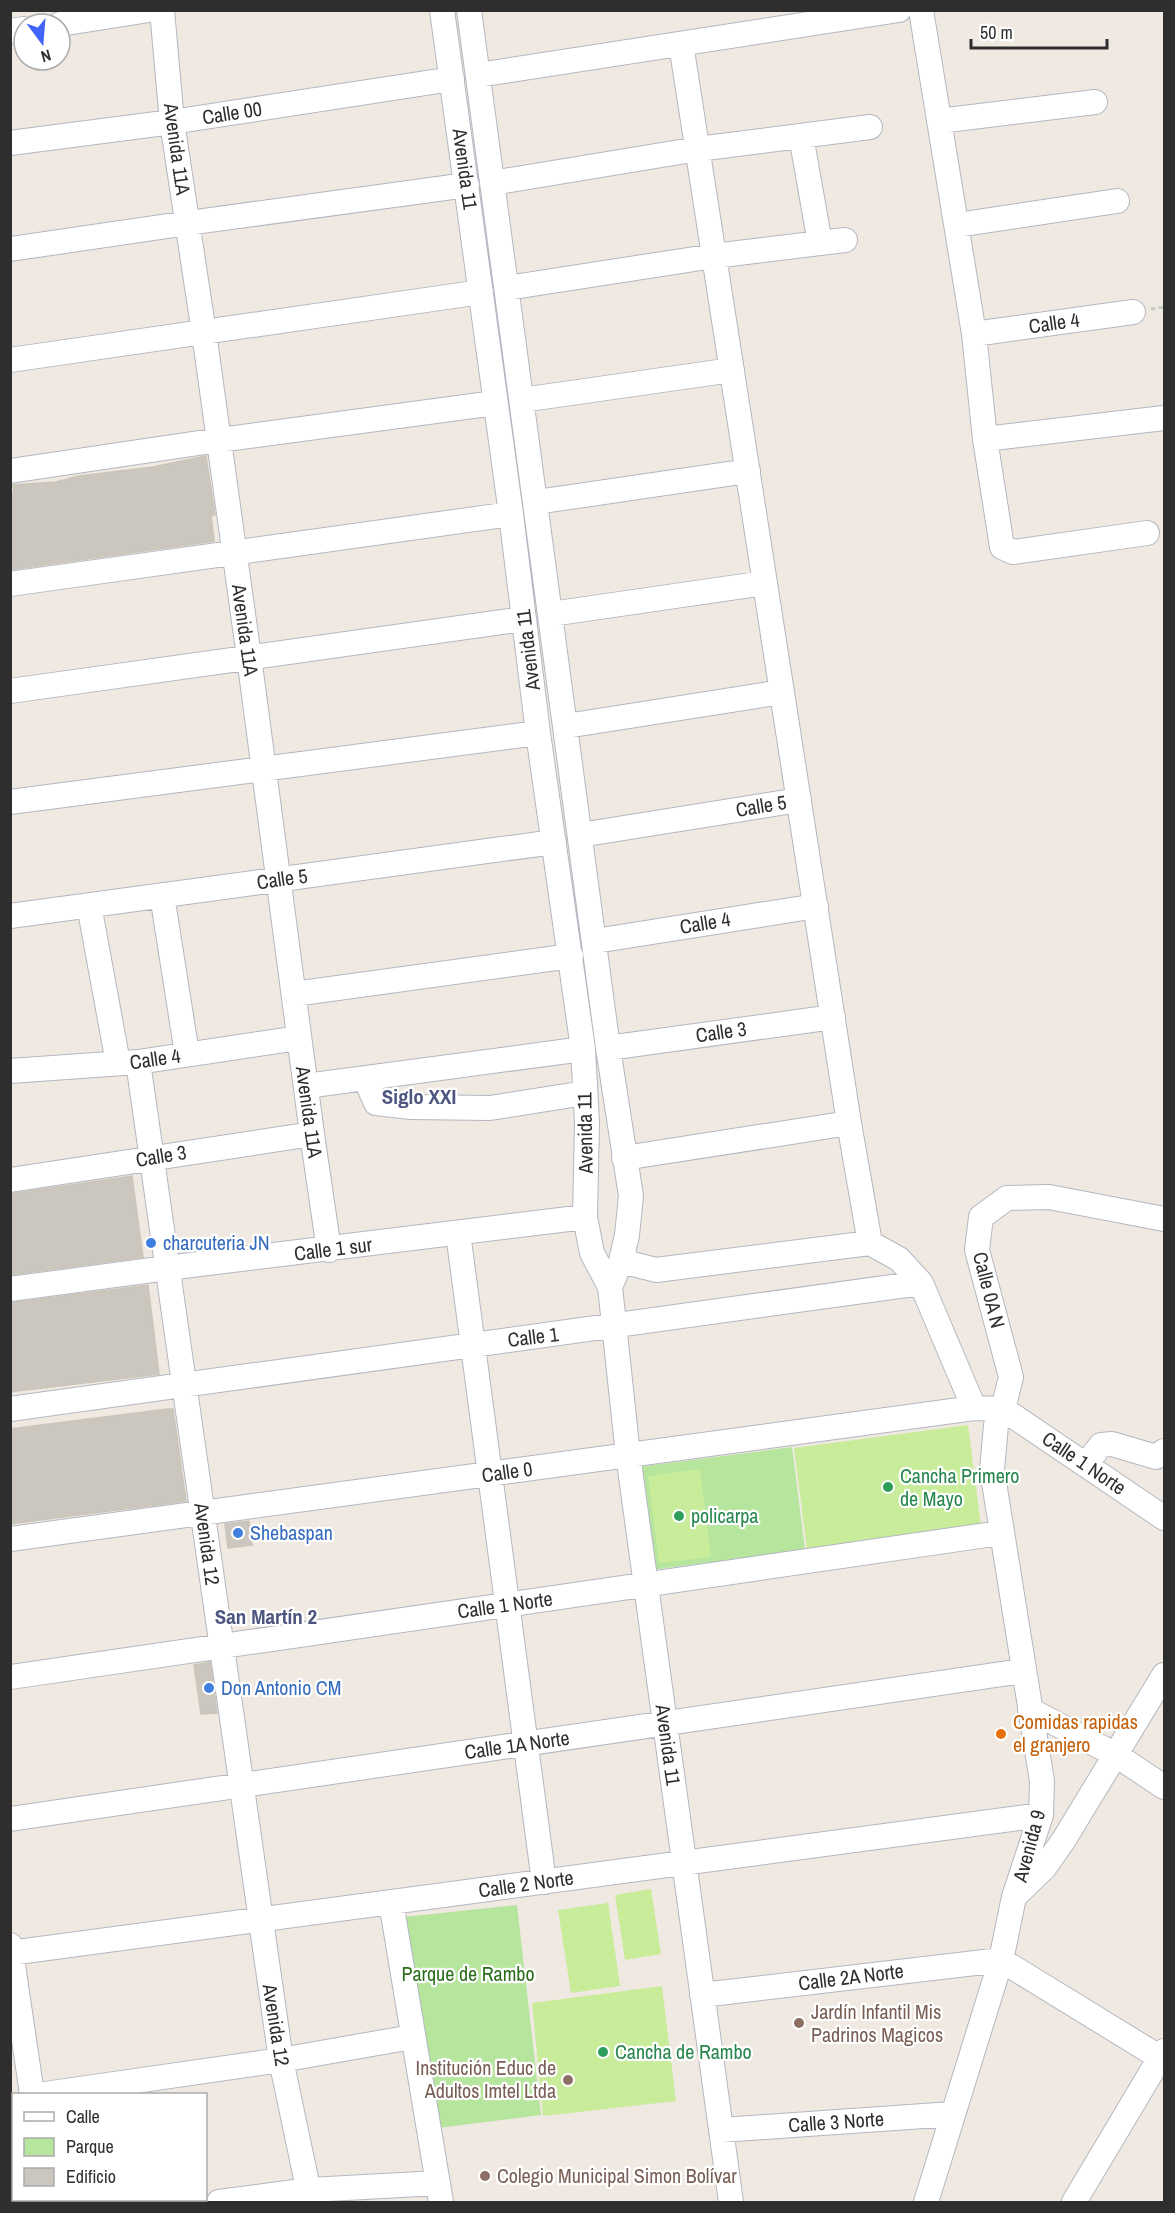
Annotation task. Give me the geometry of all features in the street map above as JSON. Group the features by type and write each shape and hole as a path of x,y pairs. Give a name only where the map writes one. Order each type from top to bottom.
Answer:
{"street":[{"path":"72,22 149,10"},
{"name":"Avenida 11A","path":"162,10 172,122 219,440 329,1250"},
{"name":"Avenida 11","path":"442,10 525,619 538,733 583,1049 587,1122 585,1218 592,1253 610,1287 628,1455 731,2202"},
{"name":"Avenida 11","path":"469,10 630,1197 627,1235 621,1261 610,1287"},
{"path":"921,10 974,334 985,439 1002,547 1013,552 1147,532"},
{"path":"478,75 897,11"},
{"path":"681,44 849,1123 870,1243"},
{"name":"Calle 00","path":"10,142 172,122 452,79"},
{"path":"939,121 1095,102"},
{"path":"492,183 698,149 870,127"},
{"path":"801,136 820,243"},
{"path":"10,249 467,185"},
{"path":"957,225 1117,201"},
{"path":"507,288 714,256 845,240"},
{"path":"10,360 481,292"},
{"name":"Calle 4","path":"974,334 1133,312"},
{"path":"522,400 732,370"},
{"path":"10,471 495,403"},
{"path":"985,439 1164,418"},
{"path":"536,502 748,471"},
{"path":"10,584 511,514"},
{"path":"551,614 765,583"},
{"path":"10,690 525,619"},
{"path":"566,726 782,692"},
{"path":"10,802 538,733"},
{"name":"Calle 5","path":"580,835 799,800"},
{"name":"Calle 5","path":"10,916 554,842"},
{"path":"162,895 187,1054"},
{"name":"Avenida 12","path":"89,905 152,1158 281,2060 310,2196"},
{"name":"Calle 4","path":"595,941 816,906"},
{"path":"294,994 571,956"},
{"name":"Calle 3","path":"608,1048 833,1017"},
{"name":"Calle 4","path":"10,1071 128,1063 299,1038"},
{"path":"306,1086 583,1049"},
{"path":"364,1078 376,1103 411,1107 490,1108 585,1093"},
{"path":"624,1158 849,1123"},
{"name":"Calle 3","path":"10,1180 312,1134"},
{"name":"Calle 0A N","path":"1003,1409 1011,1377 977,1250 981,1217 1007,1198 1049,1197 1164,1219"},
{"name":"Calle 1 sur","path":"10,1289 585,1218"},
{"path":"459,1233 544,1881"},
{"path":"621,1261 656,1270 870,1243 899,1259 921,1283 974,1408"},
{"name":"Calle 1","path":"10,1409 921,1283"},
{"name":"Calle 0","path":"10,1539 974,1408 1003,1409"},
{"name":"Calle 1 Norte","path":"1003,1409 1164,1518"},
{"name":"Avenida 9","path":"929,2201 952,2114 1000,1960 1014,1897 1041,1815 1042,1781 1000,1533 992,1470 996,1425 1003,1409"},
{"path":"1086,1464 1101,1445 1112,1444 1156,1458 1164,1451"},
{"name":"Calle 1 Norte","path":"10,1677 1000,1533"},
{"name":"Calle 1A Norte","path":"10,1819 1023,1671"},
{"path":"1014,1897 1044,1868 1063,1841 1164,1675"},
{"path":"1030,1710 1116,1755 1164,1787"},
{"name":"Calle 2 Norte","path":"11,1950 1041,1815"},
{"path":"219,2202 310,2196 440,2193 391,1902"},
{"path":"11,1950 32,2093"},
{"path":"1000,1960 1163,2056 1074,2202"},
{"name":"Calle 2A Norte","path":"702,1995 1000,1960"},
{"path":"52,2093 281,2060 412,2037"},
{"name":"Calle 3 Norte","path":"721,2130 952,2114"}],"green space":[{"name":"Cancha Primero de Mayo","path":"968,1425 981,1526 807,1549 794,1448"},
{"path":"792,1447 805,1550 651,1570 638,1467"},
{"name":"policarpa","path":"700,1469 711,1557 659,1563 648,1476"},
{"path":"651,1889 661,1954 625,1960 615,1895"},
{"path":"608,1903 620,1986 571,1993 558,1910"},
{"name":"Parque de Rambo","path":"517,1905 541,2115 430,2129 404,1917"},
{"name":"Cancha de Rambo","path":"662,1986 676,2101 543,2116 532,2003"}],"building":[{"path":"206,456 215,515 211,515 214,541 10,570 10,494 14,493 13,485 56,482 79,476 153,467"},
{"path":"132,1176 143,1257 10,1275 10,1194"},
{"path":"148,1285 159,1374 10,1392 10,1303"},
{"path":"173,1409 186,1501 10,1524 10,1429"},
{"name":"Shebaspan","path":"249,1521 252,1545 228,1548 225,1524"},
{"name":"Don Antonio CM","path":"210,1662 217,1713 201,1714 194,1665"}],"place":[{"name":"charcuteria JN","path":"151,1243"},
{"name":"Cancha Primero de Mayo","path":"888,1487"},
{"name":"policarpa","path":"679,1516"},
{"name":"Shebaspan","path":"238,1533"},
{"name":"Don Antonio CM","path":"209,1688"},
{"name":"Comidas rapidas el granjero","path":"1001,1734"},
{"name":"Jardín Infantil Mis Padrinos Magicos","path":"799,2023"},
{"name":"Cancha de Rambo","path":"603,2052"},
{"name":"Institución Educ de Adultos Imtel Ltda","path":"568,2080"},
{"name":"Colegio Municipal Simon Bolívar","path":"485,2176"}],"district":[{"name":"Siglo XXI","path":"419,1097"},
{"name":"San Martín 2","path":"266,1617"}]}
